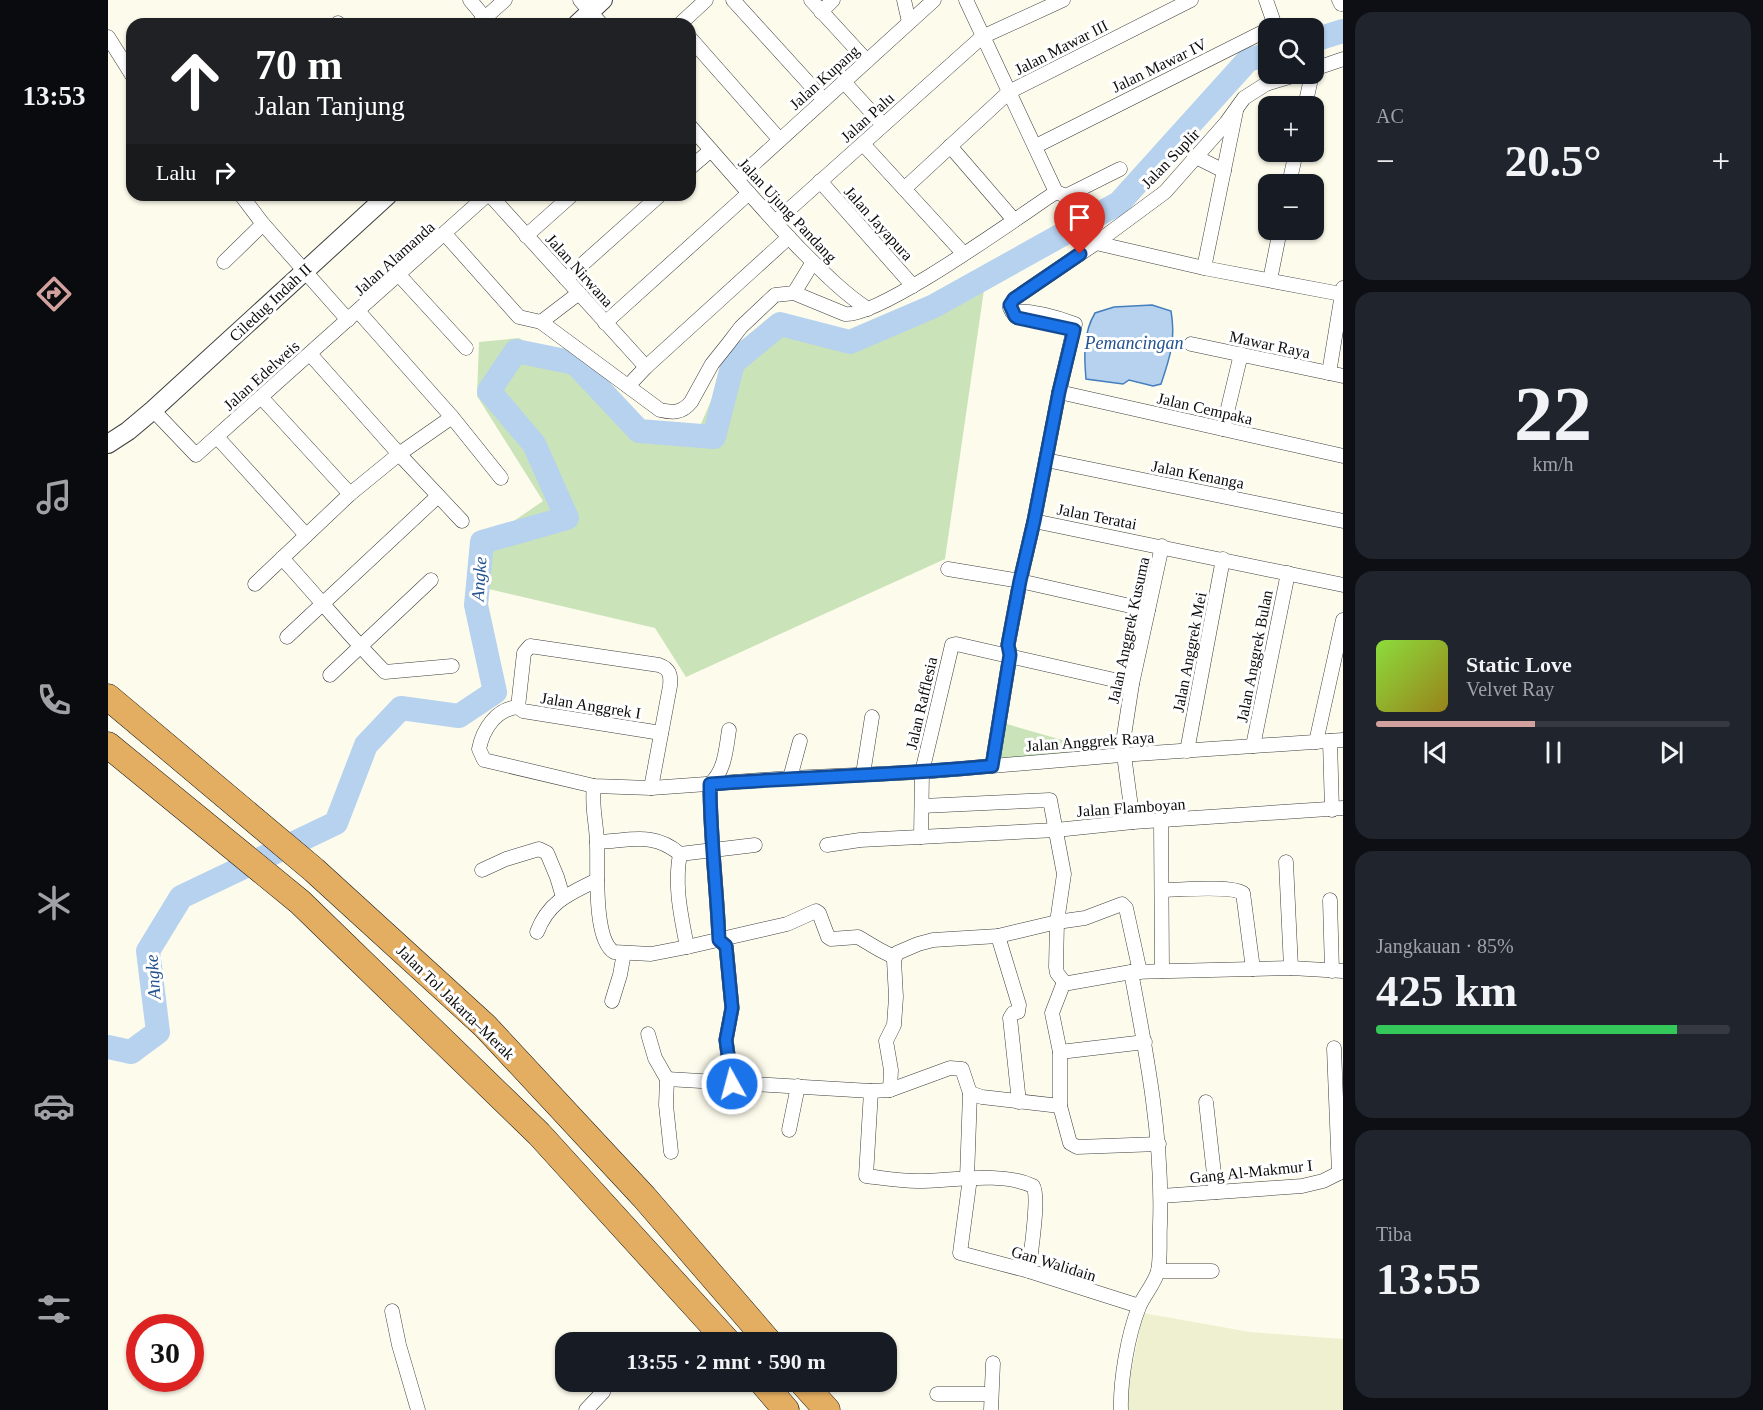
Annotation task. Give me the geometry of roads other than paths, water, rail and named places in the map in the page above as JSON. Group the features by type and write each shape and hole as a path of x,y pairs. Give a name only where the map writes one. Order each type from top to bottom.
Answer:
{"highway":[{"name":"Jalan Tol Jakarta–Merak","path":"108,697 314,870 485,1026 644,1197 760,1332"},
{"path":"108,745 300,902 539,1134 719,1332"},
{"path":"771,1392 786,1410"},
{"path":"811,1392 827,1410"}],"street":[{"path":"470,0 480,18"},
{"path":"485,18 505,0"},
{"path":"686,18 706,0"},
{"path":"733,0 824,100"},
{"path":"811,0 867,61"},
{"path":"821,12 833,0"},
{"path":"904,0 909,22"},
{"name":"Jalan Kupang","path":"737,179 933,0"},
{"path":"966,0 1056,192 1066,196 1120,169"},
{"name":"Jalan Palu","path":"775,222 982,37 1063,0"},
{"name":"Jalan Mawar III","path":"904,189 1010,92 1191,0"},
{"name":"Jalan Mawar IV","path":"1036,146 1271,28 1273,20 1266,0"},
{"path":"108,37 126,66"},
{"path":"696,45 780,140"},
{"path":"1324,66 1343,59"},
{"path":"844,82 883,125"},
{"name":"Jalan Suplir","path":"1074,327 1018,318 1012,312 1010,305 1014,299 1165,192 1244,98 1255,89 1270,84"},
{"path":"1204,268 1237,109"},
{"name":"Jalan Ujung Pandang","path":"696,133 813,262 845,294 868,309"},
{"path":"863,144 963,253"},
{"path":"950,146 1014,220"},
{"path":"696,163 711,150"},
{"path":"1196,157 1224,171"},
{"name":"Jalan Jayapura","path":"820,181 913,286"},
{"path":"445,234 519,317 541,322 660,410 679,412 687,408 712,364 741,327 775,295 794,293 850,315 868,309 913,286 1056,192"},
{"path":"605,323 749,193"},
{"path":"246,201 304,270 353,316 452,417 501,478"},
{"name":"Ciledug Indah II","path":"108,444 153,410 377,201"},
{"name":"Jalan Alamanda","path":"353,316 481,201"},
{"name":"Jalan Nirwana","path":"494,201 646,367"},
{"path":"526,236 565,201"},
{"path":"566,279 653,201"},
{"path":"224,262 263,224"},
{"path":"627,386 789,237"},
{"path":"1270,280 1278,240"},
{"path":"1096,243 1204,268 1342,290 1336,374"},
{"path":"794,293 813,262"},
{"path":"399,275 466,348"},
{"path":"541,322 579,293"},
{"name":"Jalan Edelweis","path":"153,410 196,455 353,316"},
{"name":"Jalan Teratai","path":"1074,327 1034,521 1343,585"},
{"name":"Mawar Raya","path":"1191,344 1336,374"},
{"path":"310,354 462,521"},
{"path":"1223,429 1240,354"},
{"name":"Jalan Cempaka","path":"1059,392 1343,456"},
{"path":"261,397 350,494"},
{"path":"255,584 350,494 399,454 452,417"},
{"path":"217,436 306,535"},
{"name":"Jalan Kenanga","path":"1046,460 1343,520"},
{"path":"287,637 438,496"},
{"path":"992,766 1010,655 1008,645 1034,521"},
{"name":"Jalan Anggrek Kusuma","path":"1133,822 1122,755 1132,684 1162,546"},
{"path":"282,558 387,673 452,666"},
{"name":"Jalan Anggrek Mei","path":"1187,751 1223,559"},
{"path":"948,569 1020,581 1148,610"},
{"name":"Jalan Anggrek Bulan","path":"1253,746 1288,573"},
{"path":"330,675 431,580"},
{"path":"1337,809 1330,741 1343,620"},
{"name":"Jalan Rafflesia","path":"922,772 951,646 956,644 1010,655 1132,684"},
{"path":"518,707 524,653 530,646 659,665 669,670 671,680 651,788"},
{"name":"Jalan Anggrek Raya","path":"518,707 504,711 486,728 479,749 484,760 594,786 651,788 922,772 1330,741"},
{"name":"Jalan Anggrek I","path":"518,707 523,711 661,733"},
{"path":"863,774 872,717"},
{"path":"729,730 720,773 710,784 712,851 716,870 719,940 726,946 732,1008 726,1040 732,1084"},
{"path":"790,778 800,741"},
{"path":"921,837 922,772"},
{"path":"594,786 592,803 597,842 598,910 606,945 614,952 651,954 687,947 787,924 816,911 831,939 858,937 894,957"},
{"path":"922,806 1050,800 1064,874 1057,922 1056,968 1064,982 1135,972 1292,968 1338,971 1330,900"},
{"name":"Jalan Flamboyan","path":"827,845 860,840 1056,830 1133,822 1337,809"},
{"path":"1161,821 1162,971"},
{"path":"597,842 657,840 671,846 680,854 755,845"},
{"path":"482,870 506,859 539,849 548,853 563,897"},
{"path":"680,854 676,874 687,947"},
{"path":"1286,862 1292,968"},
{"path":"537,932 543,917 563,897 597,880"},
{"path":"1162,890 1220,889 1239,890 1243,893 1253,969"},
{"path":"894,957 902,950 933,940 998,936 1085,918 1122,904 1125,905 1153,1093 1159,1144 1161,1196 1158,1271 1139,1306 1130,1337 1121,1410"},
{"path":"998,936 1019,1005 1018,1012 1012,1013 1010,1018 1019,1102"},
{"path":"612,1001 624,953"},
{"path":"890,1090 891,1070 886,1041 894,1025 896,997 894,957"},
{"path":"1064,982 1052,1013 1060,1052 1060,1106 1070,1143 1073,1146 1159,1144"},
{"path":"648,1034 655,1058 667,1079 666,1105 671,1152"},
{"path":"1060,1052 1145,1042"},
{"path":"1334,1048 1339,1075 1341,1172"},
{"path":"667,1079 871,1091 890,1090 957,1068 962,1069 970,1093 968,1178"},
{"path":"789,1130 798,1086"},
{"path":"871,1091 866,1176 916,1181 968,1178 1021,1182 1035,1188 1029,1271"},
{"path":"970,1093 982,1097 1060,1106"},
{"path":"1206,1102 1216,1192"},
{"name":"Gang Al-Makmur I","path":"1161,1196 1302,1186 1341,1172"},
{"name":"Gan Walidain","path":"968,1178 960,1253 1029,1271 1139,1306"},
{"path":"1158,1271 1212,1271"},
{"path":"392,1311 399,1346 418,1410"},
{"path":"991,1410 993,1363"},
{"path":"586,1410 603,1392"},
{"path":"937,1394 990,1394"}],"water":[{"name":"Pemancingan","path":"1152,305 1171,311 1173,331 1171,348 1161,384 1153,386 1129,380 1123,384 1086,379 1086,337 1095,313 1114,307"}],"waterway":[{"path":"1324,37 1343,31"},
{"name":"Angke","path":"108,1047 131,1052 158,1032 148,951 181,897 336,823 366,745 401,708 459,716 495,692 476,605 482,542 567,518 534,444 489,391 516,351 575,363 639,431 714,437 733,363 780,324 850,342 934,306 1119,203 1248,60 1258,57"}]}
